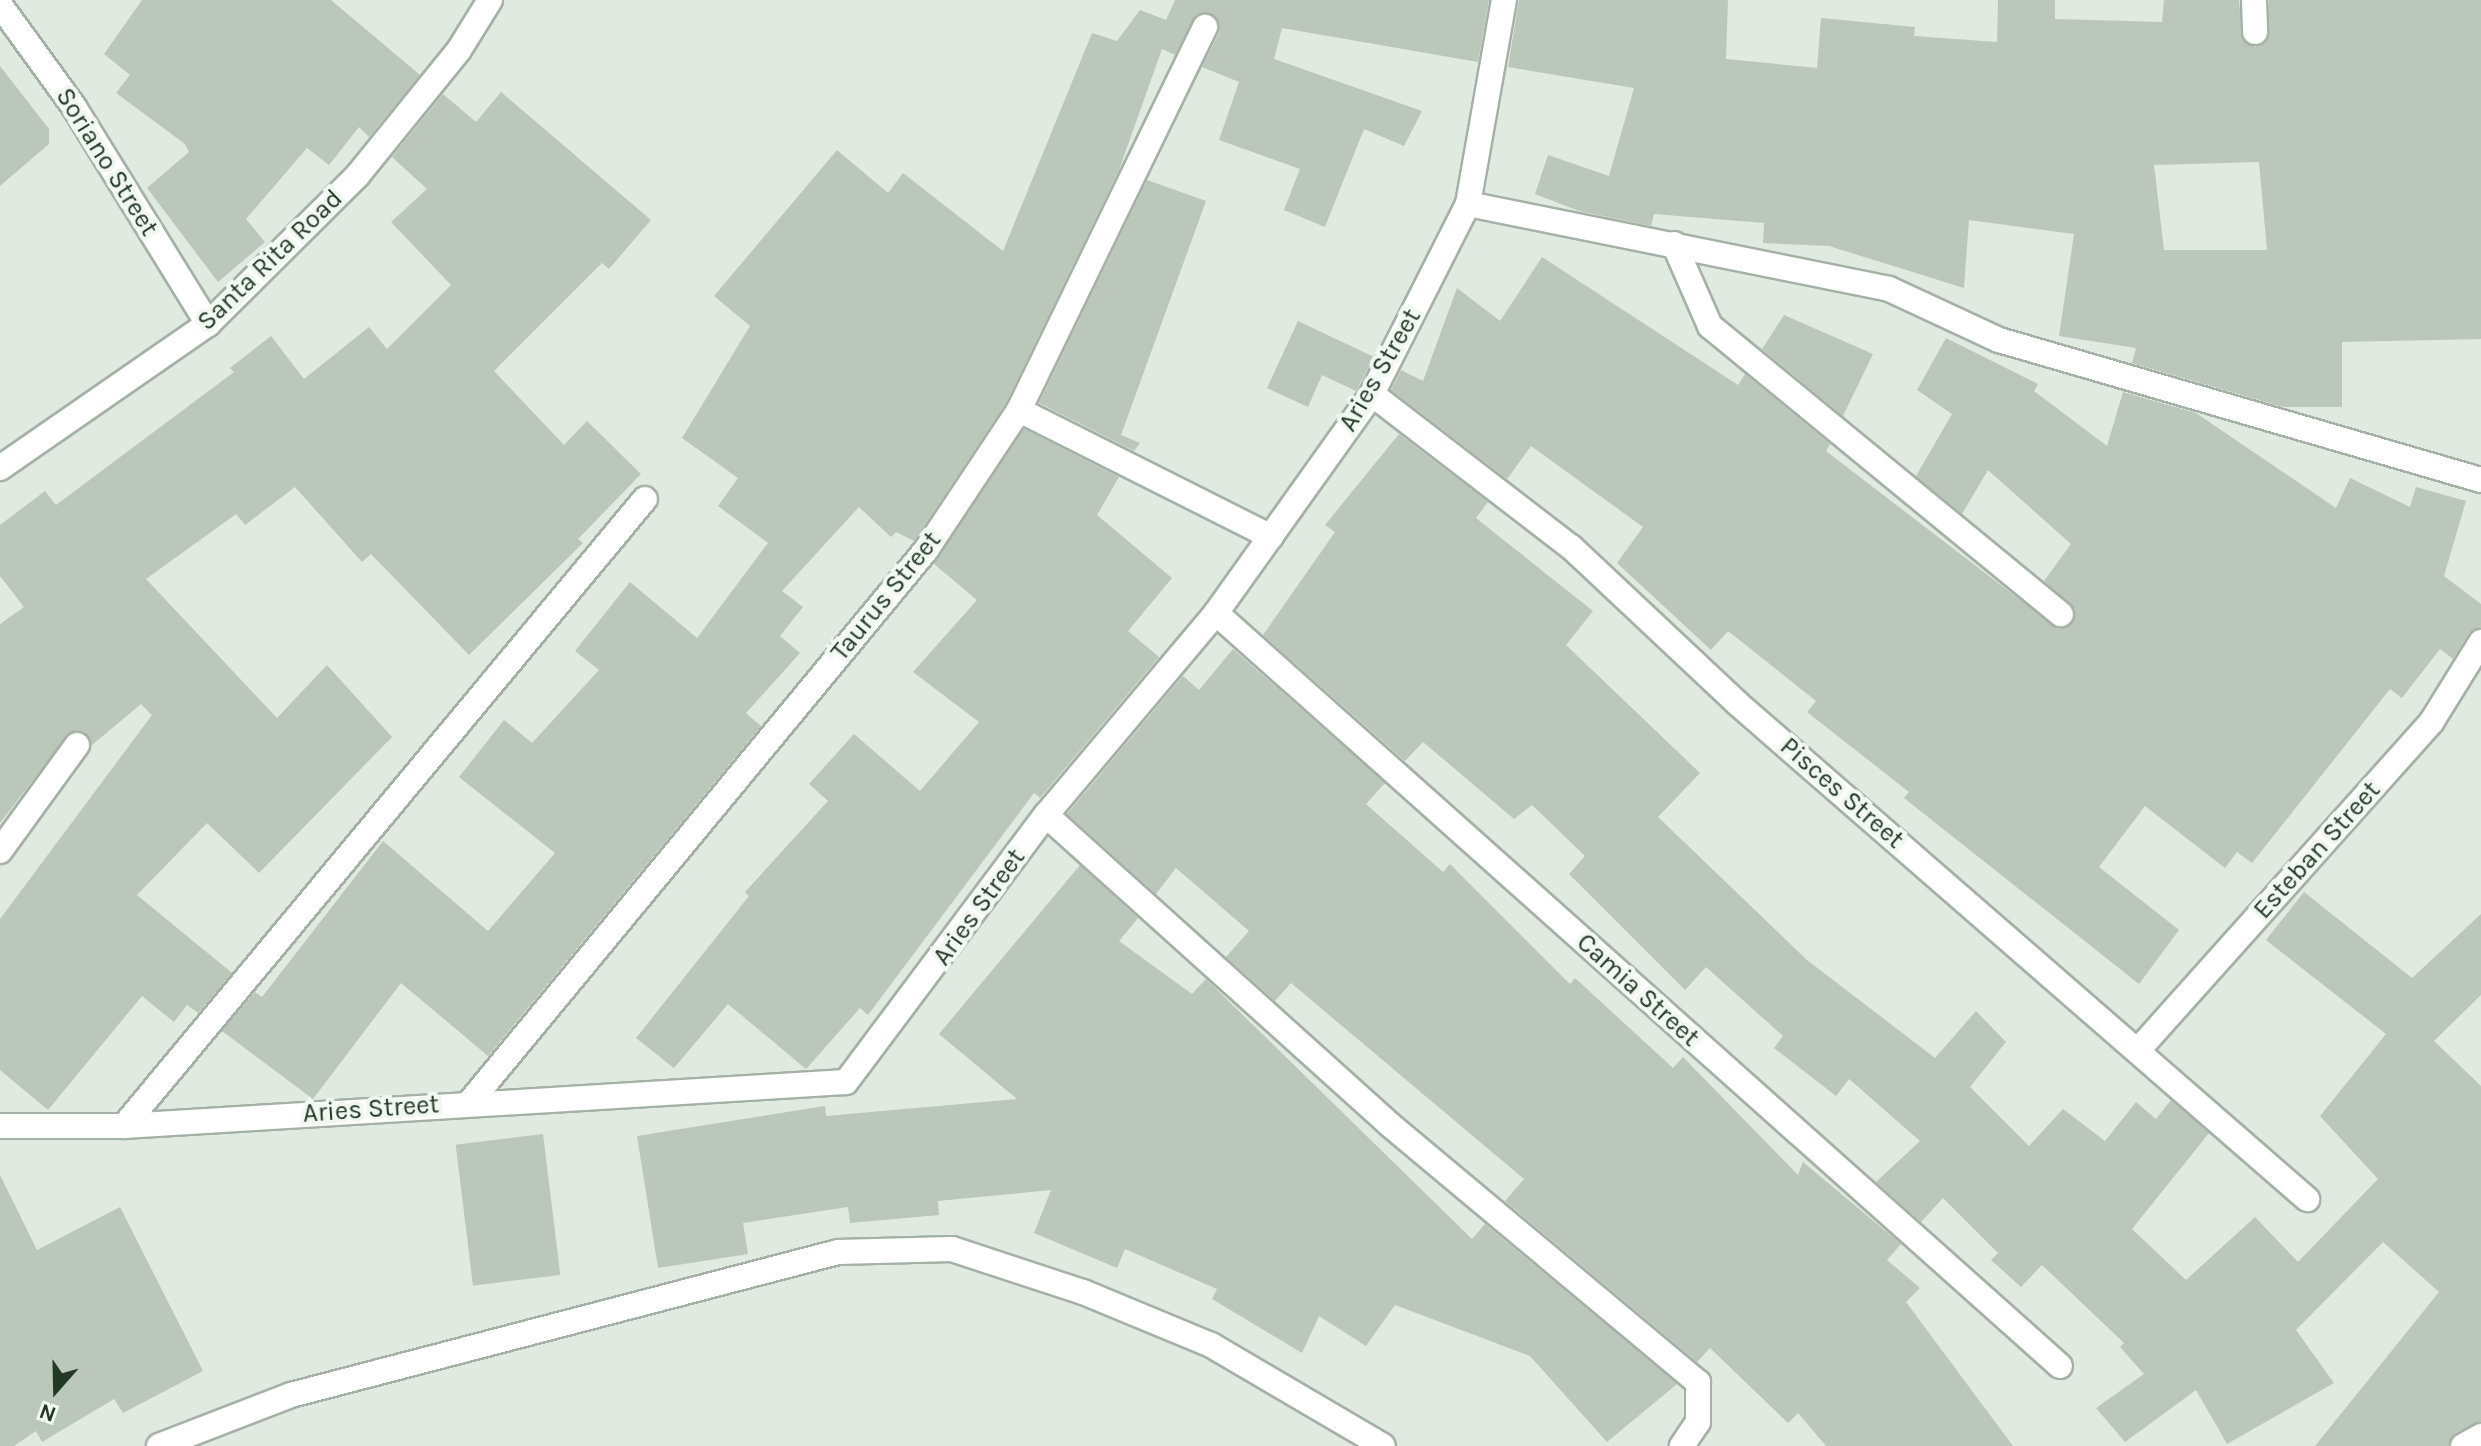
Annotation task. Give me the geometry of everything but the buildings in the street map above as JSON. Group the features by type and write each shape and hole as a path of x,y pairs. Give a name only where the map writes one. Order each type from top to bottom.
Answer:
{"street":[{"name":"Santa Rita Road","path":"0,468 208,324 357,176 459,50 490,0"},
{"name":"Aries Street","path":"0,1126 124,1126 470,1102 752,1092 846,1082 1046,815 1216,613 1372,394 1468,204 1504,0"},
{"path":"2254,0 2255,32"},
{"name":"Soriano Street","path":"0,5 74,107 208,324"},
{"name":"Taurus Street","path":"470,1102 926,550 1019,410 1205,27"},
{"path":"1468,204 1889,289 1999,340 2481,480"},
{"path":"1674,244 1710,326 2061,614"},
{"name":"Pisces Street","path":"1372,394 1571,547 1737,703 2140,1048 2307,1199"},
{"path":"1019,410 1271,537"},
{"path":"124,1126 645,499"},
{"name":"Camia Street","path":"1216,613 2060,1366"},
{"name":"Esteban Street","path":"2140,1048 2432,721 2481,642"},
{"path":"0,851 77,745"},
{"path":"1046,815 1389,1124 1698,1382 1698,1422 1682,1446"},
{"path":"159,1446 291,1395 838,1252 952,1249 1083,1292 1211,1345 1383,1446"},
{"path":"2463,1446 2481,1436"}]}
